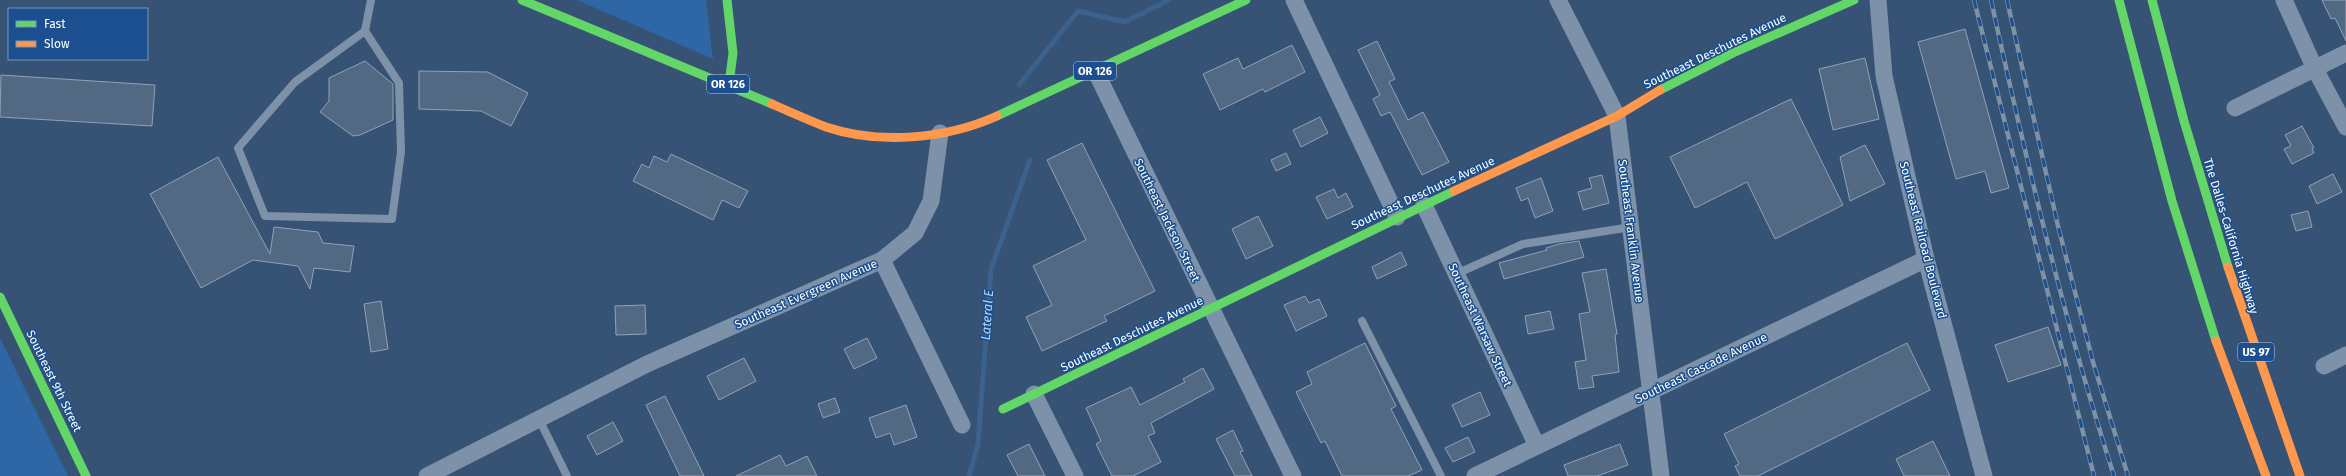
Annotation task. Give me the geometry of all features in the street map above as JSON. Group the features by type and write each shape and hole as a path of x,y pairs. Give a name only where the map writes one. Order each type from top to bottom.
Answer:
{"main road":[{"name":"OR 126","path":"522,0 729,84 827,127 865,136 892,138 940,133 988,120 1246,0"},
{"path":"727,0 733,53 729,84"},
{"name":"Southeast Deschutes Avenue","path":"1004,409 1210,310 1397,217 1617,116 1640,100 1722,59 1854,0"},
{"name":"US 97","path":"2119,0 2140,87 2183,237 2210,320 2266,476"},
{"name":"The Dalles-California Highway","path":"2152,0 2172,79 2214,227 2240,308 2300,476"},
{"name":"Southeast 9th Street","path":"0,297 86,476"}],"street":[{"path":"1294,0 1397,217"},
{"name":"Southeast Franklin Avenue","path":"1558,0 1617,116 1652,392 1660,476"},
{"name":"Southeast Railroad Boulevard","path":"1878,0 1884,76 1926,259 1984,476"},
{"path":"2284,0 2315,68 2346,127"},
{"path":"2235,108 2346,53"},
{"name":"Southeast Jackson Street","path":"1095,70 1210,310 1293,476"},
{"name":"Southeast Evergreen Avenue","path":"427,476 647,364 882,260 915,233 932,201 940,133"},
{"name":"Southeast Warsaw Street","path":"1424,205 1537,446"},
{"name":"Southeast Cascade Avenue","path":"1475,476 1926,259"},
{"path":"882,260 962,425"},
{"path":"2324,366 2346,355"},
{"path":"1034,394 1075,476"}],"lane":[{"path":"365,31 399,83 401,152 392,219 265,216 238,148 295,82 365,31 372,0"},
{"path":"1456,274 1523,244 1631,227"},
{"path":"1362,321 1441,476"},
{"path":"540,419 567,476"}],"shaded area":[{"path":"577,0 706,0 713,59"},
{"path":"0,338 68,476 0,476"}],"building":[{"path":"2322,0 2346,0 2346,41 2335,18 2331,19"},
{"path":"1965,29 2009,188 1991,193 1985,171 1956,179 1918,42"},
{"path":"1377,41 1395,79 1389,82 1408,120 1423,112 1449,162 1422,175 1390,112 1381,116 1373,99 1380,95 1358,50"},
{"path":"1292,45 1305,72 1265,92 1263,89 1220,110 1203,74 1238,58 1243,69"},
{"path":"1865,58 1879,119 1833,130 1819,69"},
{"path":"365,61 393,84 393,120 360,135 353,136 320,112 329,101 329,78"},
{"path":"419,71 488,72 528,93 511,126 481,111 419,109"},
{"path":"1,75 155,85 152,126 0,117"},
{"path":"1791,99 1843,205 1775,239 1747,182 1695,208 1670,157"},
{"path":"1320,117 1328,133 1301,147 1293,130"},
{"path":"2302,126 2314,148 2312,149 2314,153 2292,164 2284,149 2291,146 2285,135"},
{"path":"1082,143 1155,291 1104,316 1107,321 1042,351 1026,317 1052,305 1033,266 1086,240 1047,160"},
{"path":"1865,145 1885,184 1850,201 1840,157"},
{"path":"1286,153 1291,164 1276,171 1271,160"},
{"path":"671,154 748,191 739,208 722,200 713,220 633,181 642,164 649,168 654,156 667,162"},
{"path":"218,157 270,254 274,227 318,232 323,243 354,246 350,272 314,268 310,289 298,266 253,260 201,288 150,194"},
{"path":"2333,174 2342,192 2317,204 2309,186"},
{"path":"1602,175 1609,203 1583,210 1578,192 1592,188 1589,178"},
{"path":"1541,178 1553,211 1535,218 1528,198 1521,201 1516,188"},
{"path":"1334,189 1338,198 1346,193 1353,207 1327,219 1316,197"},
{"path":"2308,211 2312,227 2296,231 2291,215"},
{"path":"1258,216 1273,246 1246,259 1232,229"},
{"path":"1579,241 1584,257 1504,279 1499,263 1547,250 1546,248 1559,244"},
{"path":"1401,252 1407,265 1377,279 1372,267"},
{"path":"1606,269 1617,334 1615,335 1619,372 1592,376 1594,387 1579,389 1575,362 1586,360 1579,314 1590,312 1582,273"},
{"path":"1305,296 1309,303 1319,299 1327,316 1296,331 1284,305"},
{"path":"381,301 388,349 371,352 364,304"},
{"path":"645,305 646,334 616,335 615,306"},
{"path":"1550,311 1554,329 1528,334 1525,316"},
{"path":"2048,327 2061,365 2008,382 1995,345"},
{"path":"867,338 877,358 854,369 844,349"},
{"path":"1365,343 1396,406 1391,409 1422,470 1408,476 1342,476 1325,441 1321,443 1296,392 1312,384 1307,372"},
{"path":"1907,343 1930,390 1758,476 1740,476 1735,466 1739,464 1724,434"},
{"path":"744,358 756,381 719,400 707,376"},
{"path":"1203,368 1214,389 1151,423 1155,433 1148,436 1161,462 1133,476 1112,476 1096,444 1101,441 1086,408 1131,387 1140,405 1185,382 1183,379"},
{"path":"1480,392 1490,415 1462,427 1452,405"},
{"path":"665,396 704,476 680,476 646,405"},
{"path":"835,398 840,412 823,418 818,404"},
{"path":"906,405 917,437 894,445 890,433 876,438 869,418"},
{"path":"613,422 623,441 597,455 587,436"},
{"path":"1233,430 1243,451 1240,452 1252,476 1235,476 1216,439"},
{"path":"1468,437 1475,452 1453,462 1445,448"},
{"path":"1933,441 1950,476 1904,476 1896,459"},
{"path":"1029,444 1045,476 1018,476 1007,455"},
{"path":"1620,444 1628,465 1597,476 1568,476 1564,465"},
{"path":"780,455 786,466 807,456 817,476 736,476"}],"waterway":[{"name":"Lateral E","path":"1019,85 1078,11 1125,22 1169,0"},
{"name":"Lateral E","path":"969,476 978,444 991,269 1030,160"}],"railway":[{"path":"1974,0 2094,476"},
{"path":"1991,0 2032,180 2062,299 2114,476"},
{"path":"2007,0 2058,226 2093,362 2128,476"}],"traffic: fast":[{"path":"522,0 772,104"},
{"path":"727,0 733,53 729,84"},
{"path":"997,116 1246,0"},
{"path":"1660,90 1733,53 1854,0"},
{"path":"2119,0 2172,201 2216,341"},
{"path":"2152,0 2184,121 2228,267"},
{"path":"1003,409 1454,191"},
{"path":"0,297 86,476"}],"traffic: slow":[{"path":"1454,191 1617,116 1660,90"},
{"path":"772,104 826,127 846,133 868,136 912,137 934,134 956,130 997,116"},
{"path":"2228,267 2300,476"},
{"path":"2216,341 2266,476"}]}
